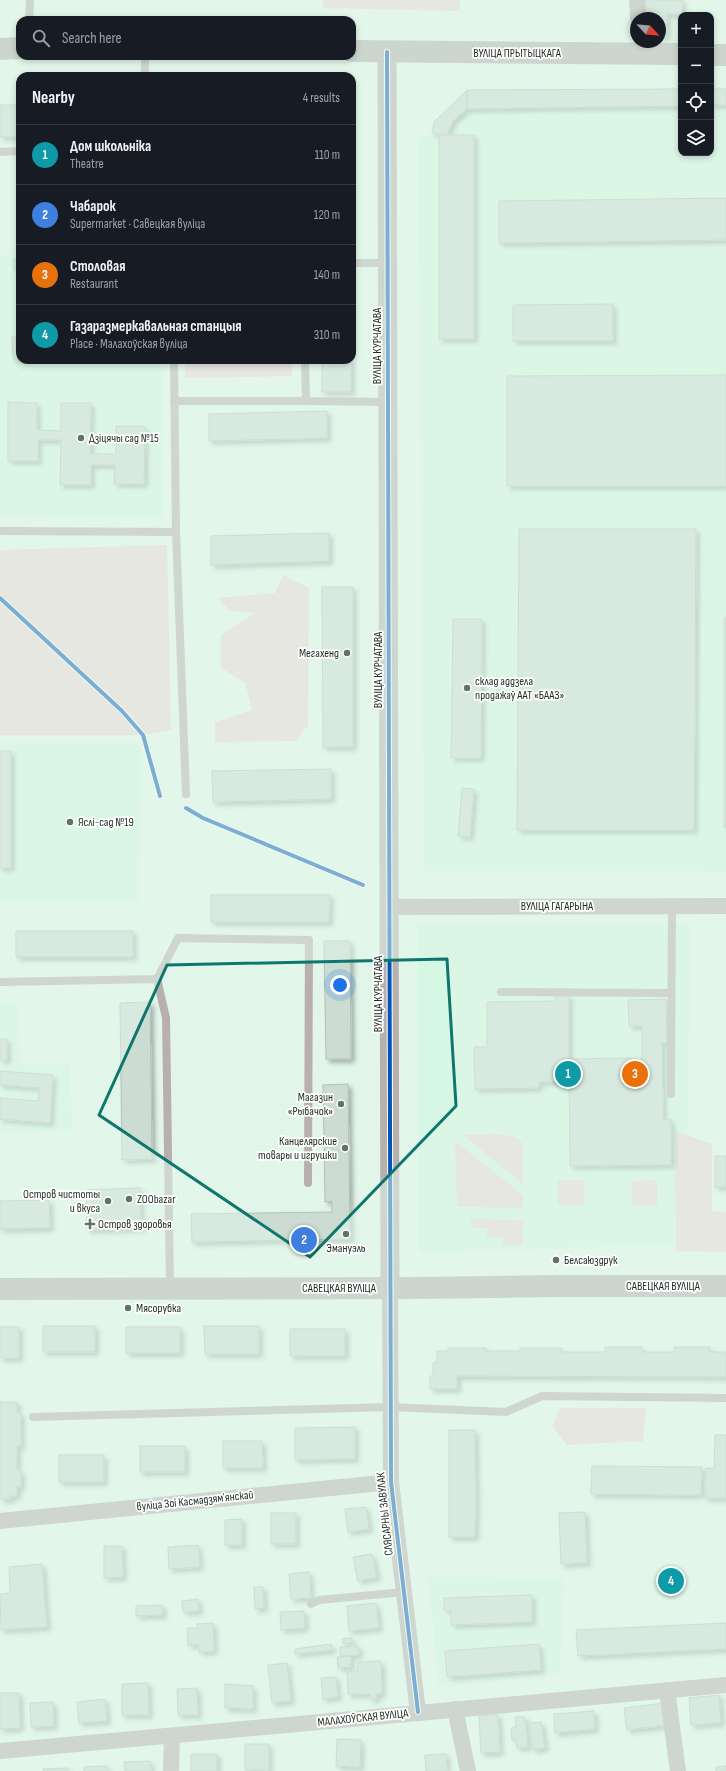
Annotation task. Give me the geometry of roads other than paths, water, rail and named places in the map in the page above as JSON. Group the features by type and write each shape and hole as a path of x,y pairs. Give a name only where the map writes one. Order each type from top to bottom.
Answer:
{"main road":[{"path":"0,49 16,48"},
{"name":"ВУЛІЦА ПРЫТЫЦКАГА","path":"356,51 387,52 640,48 678,54"},
{"path":"714,55 726,55"},
{"name":"САВЕЦКАЯ ВУЛІЦА","path":"0,1289 726,1286"}],"street":[{"path":"637,0 638,12"},
{"name":"ВУЛІЦА КУРЧАТАВА","path":"387,52 390,1288"},
{"name":"ВУЛІЦА ГАГАРЫНА","path":"388,907 726,906"},
{"name":"СЛЯСАРНЫ ЗАВУЛАК","path":"390,1288 391,1482 418,1712"},
{"name":"вуліца Зоі Касмадзямʼянскай","path":"0,1521 391,1482"},
{"name":"МАЛАХОЎСКАЯ ВУЛІЦА","path":"0,1751 726,1685"},
{"path":"667,1690 678,1771"},
{"path":"455,1709 468,1771"},
{"path":"171,1771 172,1736"}],"lane":[{"path":"29,16 30,0"},
{"path":"145,60 145,72"},
{"path":"0,152 16,151"},
{"path":"356,263 387,263"},
{"path":"174,364 176,532 186,794"},
{"path":"305,364 306,401"},
{"path":"174,401 387,402"},
{"path":"0,531 176,532"},
{"path":"671,1094 672,906"},
{"path":"170,1288 166,1018 157,979 178,938 309,940 308,1183"},
{"path":"1,982 157,979"},
{"path":"501,992 672,993"},
{"path":"33,1417 390,1407 506,1412 542,1396 726,1398"},
{"path":"311,1604 319,1600 404,1592"}],"place":[{"name":"Дзіцячы сад №15","path":"81,438"},
{"name":"Мегахенд","path":"347,653"},
{"name":"склад аддзела продажаў ААТ «БААЗ»","path":"467,688"},
{"name":"Яслі-сад №19","path":"70,822"},
{"name":"Дом школьніка","path":"568,1074"},
{"name":"Столовая","path":"635,1074"},
{"name":"Магазин «Рыбачок»","path":"341,1104"},
{"name":"Канцелярские товары и игрушки","path":"345,1148"},
{"name":"ZOObazar","path":"129,1199"},
{"name":"Остров чистоты и вкуса","path":"108,1201"},
{"name":"Остров здоровья","path":"90,1224"},
{"name":"Эмануэль","path":"346,1234"},
{"name":"Чабарок","path":"304,1240"},
{"name":"Белсаюздрук","path":"556,1260"},
{"name":"Мясорубка","path":"128,1308"},
{"name":"Газаразмеркавальная станцыя","path":"671,1581"}]}
